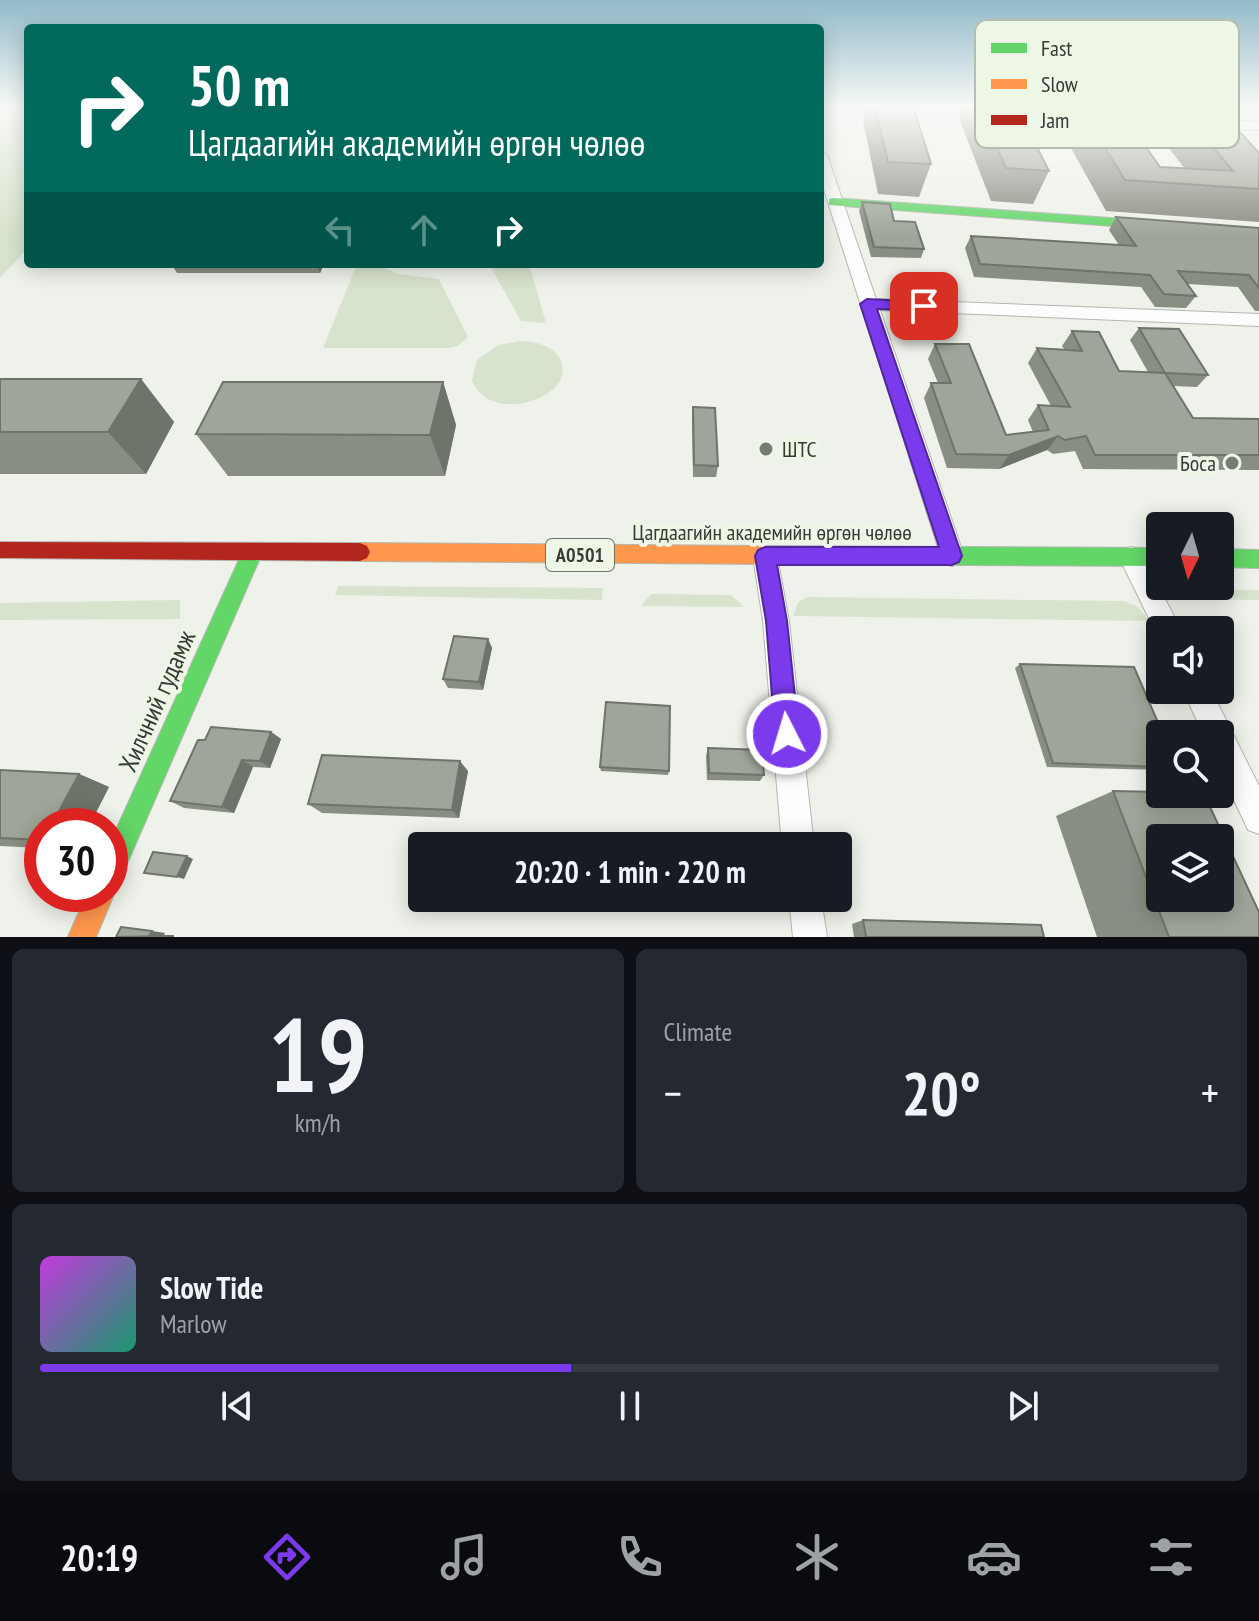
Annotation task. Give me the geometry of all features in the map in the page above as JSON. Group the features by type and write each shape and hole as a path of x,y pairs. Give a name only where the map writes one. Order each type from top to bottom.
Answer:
{"main road":[{"path":"833,202 1171,226"},
{"name":"Цагдаагийн академийн өргөн чөлөө","path":"0,550 1146,557"},
{"name":"Хилчний гудамж","path":"128,832 253,551"},
{"path":"1234,558 1259,559"},
{"path":"82,937 93,912"}],"street":[{"path":"824,169 952,556"},
{"path":"867,304 1259,320"},
{"path":"765,556 776,621 797,832"},
{"path":"1131,557 1161,616"},
{"path":"1234,766 1258,815"},
{"path":"807,912 810,937"}],"green space":[{"path":"0,150 24,150 24,252 0,278"},
{"path":"355,268 385,268 398,274 439,279 468,337 458,346 449,348 323,348"},
{"path":"491,268 530,268 546,323 521,321"},
{"path":"520,341 542,344 556,353 563,371 558,384 547,394 531,401 513,404 496,402 482,394 472,380 477,360 498,345"},
{"path":"338,586 603,588 602,600 335,595"},
{"path":"1234,590 1259,590 1259,600 1234,600"},
{"path":"651,594 731,595 744,607 641,606"},
{"path":"808,597 1124,601 1138,607 1146,621 793,616 798,602"},
{"path":"180,600 180,619 0,620 0,603"}],"building":[{"path":"885,150 927,150 931,164 888,162"},
{"path":"998,150 1038,150 1049,171 1006,168"},
{"path":"1106,150 1148,150 1160,167 1233,171 1215,150 1256,150 1259,153 1259,189 1125,180"},
{"path":"862,202 890,204 894,221 915,222 924,249 874,247"},
{"path":"1116,217 1259,228 1259,288 1249,275 1178,271 1196,296 1164,294 1150,275 980,264 971,236 1136,246"},
{"path":"1139,328 1179,329 1208,375 1165,373"},
{"path":"1072,331 1099,332 1119,371 1165,373 1193,418 1259,419 1259,455 1095,455 1086,436 1065,440 1058,436 1009,455 956,454 931,383 951,383 935,344 969,344 1006,435 1049,430 1038,405 1070,407 1037,348 1082,351"},
{"path":"0,379 141,379 108,432 0,432"},
{"path":"223,382 443,382 430,435 196,434"},
{"path":"693,407 715,408 718,466 694,465"},
{"path":"454,636 488,639 479,682 443,679"},
{"path":"1020,664 1134,667 1146,695 1146,704 1150,704 1157,720 1146,720 1146,766 1053,763"},
{"path":"606,702 670,706 669,771 600,767"},
{"path":"211,727 271,732 260,761 242,760 222,807 170,801 198,740 205,740"},
{"path":"708,748 762,750 764,775 709,773"},
{"path":"322,755 460,761 452,810 308,804"},
{"path":"0,770 79,774 61,808 24,808 24,839 0,838"},
{"path":"1113,791 1146,792 1146,808 1211,808 1218,824 1146,824 1146,877"},
{"path":"153,852 187,856 177,877 144,873"},
{"path":"1234,858 1259,912 1259,937 1169,937 1159,912 1234,912"},
{"path":"863,920 1041,925 1044,937 866,937"},
{"path":"121,927 152,931 149,936 174,936 116,937"}],"traffic: fast":[{"path":"833,202 1153,225"},
{"path":"128,832 253,551"},
{"path":"769,555 1146,557"},
{"path":"1234,558 1259,559"}],"traffic: slow":[{"path":"360,552 769,555"},
{"path":"82,937 93,912"}],"traffic: jam":[{"path":"0,550 360,552"}],"place":[{"name":"ШТС","path":"766,449"},
{"name":"Боса","path":"1232,463"}],"route":[{"path":"787,734 776,621 765,556 952,556 867,304 924,306"}]}
